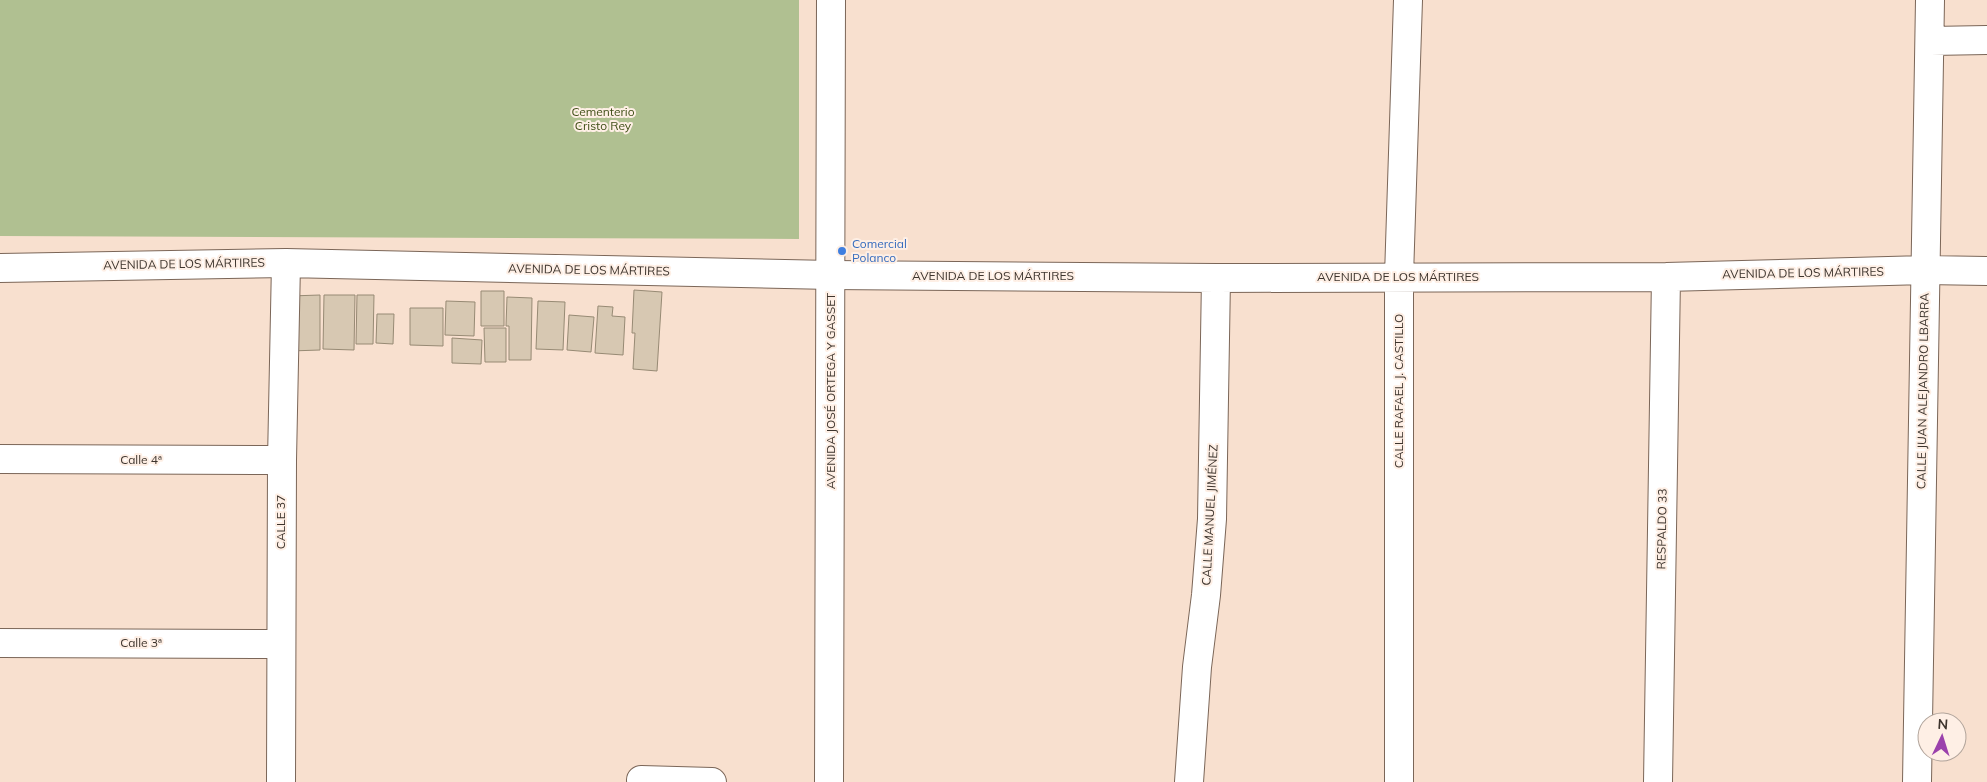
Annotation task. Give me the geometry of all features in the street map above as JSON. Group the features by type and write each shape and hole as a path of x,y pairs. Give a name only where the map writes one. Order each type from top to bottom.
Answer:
{"street":[{"name":"AVENIDA JOSÉ ORTEGA Y GASSET","path":"829,782 831,0"},
{"name":"CALLE RAFAEL J. CASTILLO","path":"1399,782 1399,276 1408,0"},
{"name":"CALLE JUAN ALEJANDRO LBARRA","path":"1917,782 1925,270 1931,40 1930,0"},
{"path":"1931,40 1987,40"},
{"name":"AVENIDA DE LOS MÁRTIRES","path":"0,268 286,263 831,275 1216,278 1399,276 1666,277 1925,270 1987,271"},
{"name":"CALLE 37","path":"281,782 282,460 286,263"},
{"name":"RESPALDO 33","path":"1658,782 1666,277"},
{"name":"CALLE MANUEL JIMÉNEZ","path":"1189,782 1197,667 1206,595 1212,519 1216,278"},
{"name":"Calle 4ª","path":"0,459 282,460"},
{"name":"Calle 3ª","path":"0,643 281,644"},
{"path":"641,780 712,782"}],"green space":[{"name":"Cementerio Cristo Rey","path":"0,0 799,0 799,239 0,236"}],"building":[{"path":"634,290 662,292 657,371 633,369 635,333 632,333"},
{"path":"481,291 504,291 504,326 481,326"},
{"path":"320,295 320,350 290,351 290,296"},
{"path":"324,295 355,295 354,350 323,349"},
{"path":"357,295 374,295 373,344 356,344"},
{"path":"507,297 532,298 531,360 509,360 509,326 506,326"},
{"path":"446,301 475,302 474,336 445,335"},
{"path":"538,301 565,302 563,350 536,349"},
{"path":"598,306 613,307 612,316 625,317 623,355 595,353"},
{"path":"410,308 443,308 443,346 410,345"},
{"path":"377,314 394,314 393,344 376,343"},
{"path":"569,315 594,317 591,352 567,350"},
{"path":"484,328 506,328 506,362 485,362"},
{"path":"452,338 482,340 481,364 452,363"}],"place":[{"name":"Comercial Polanco","path":"842,251"}]}
